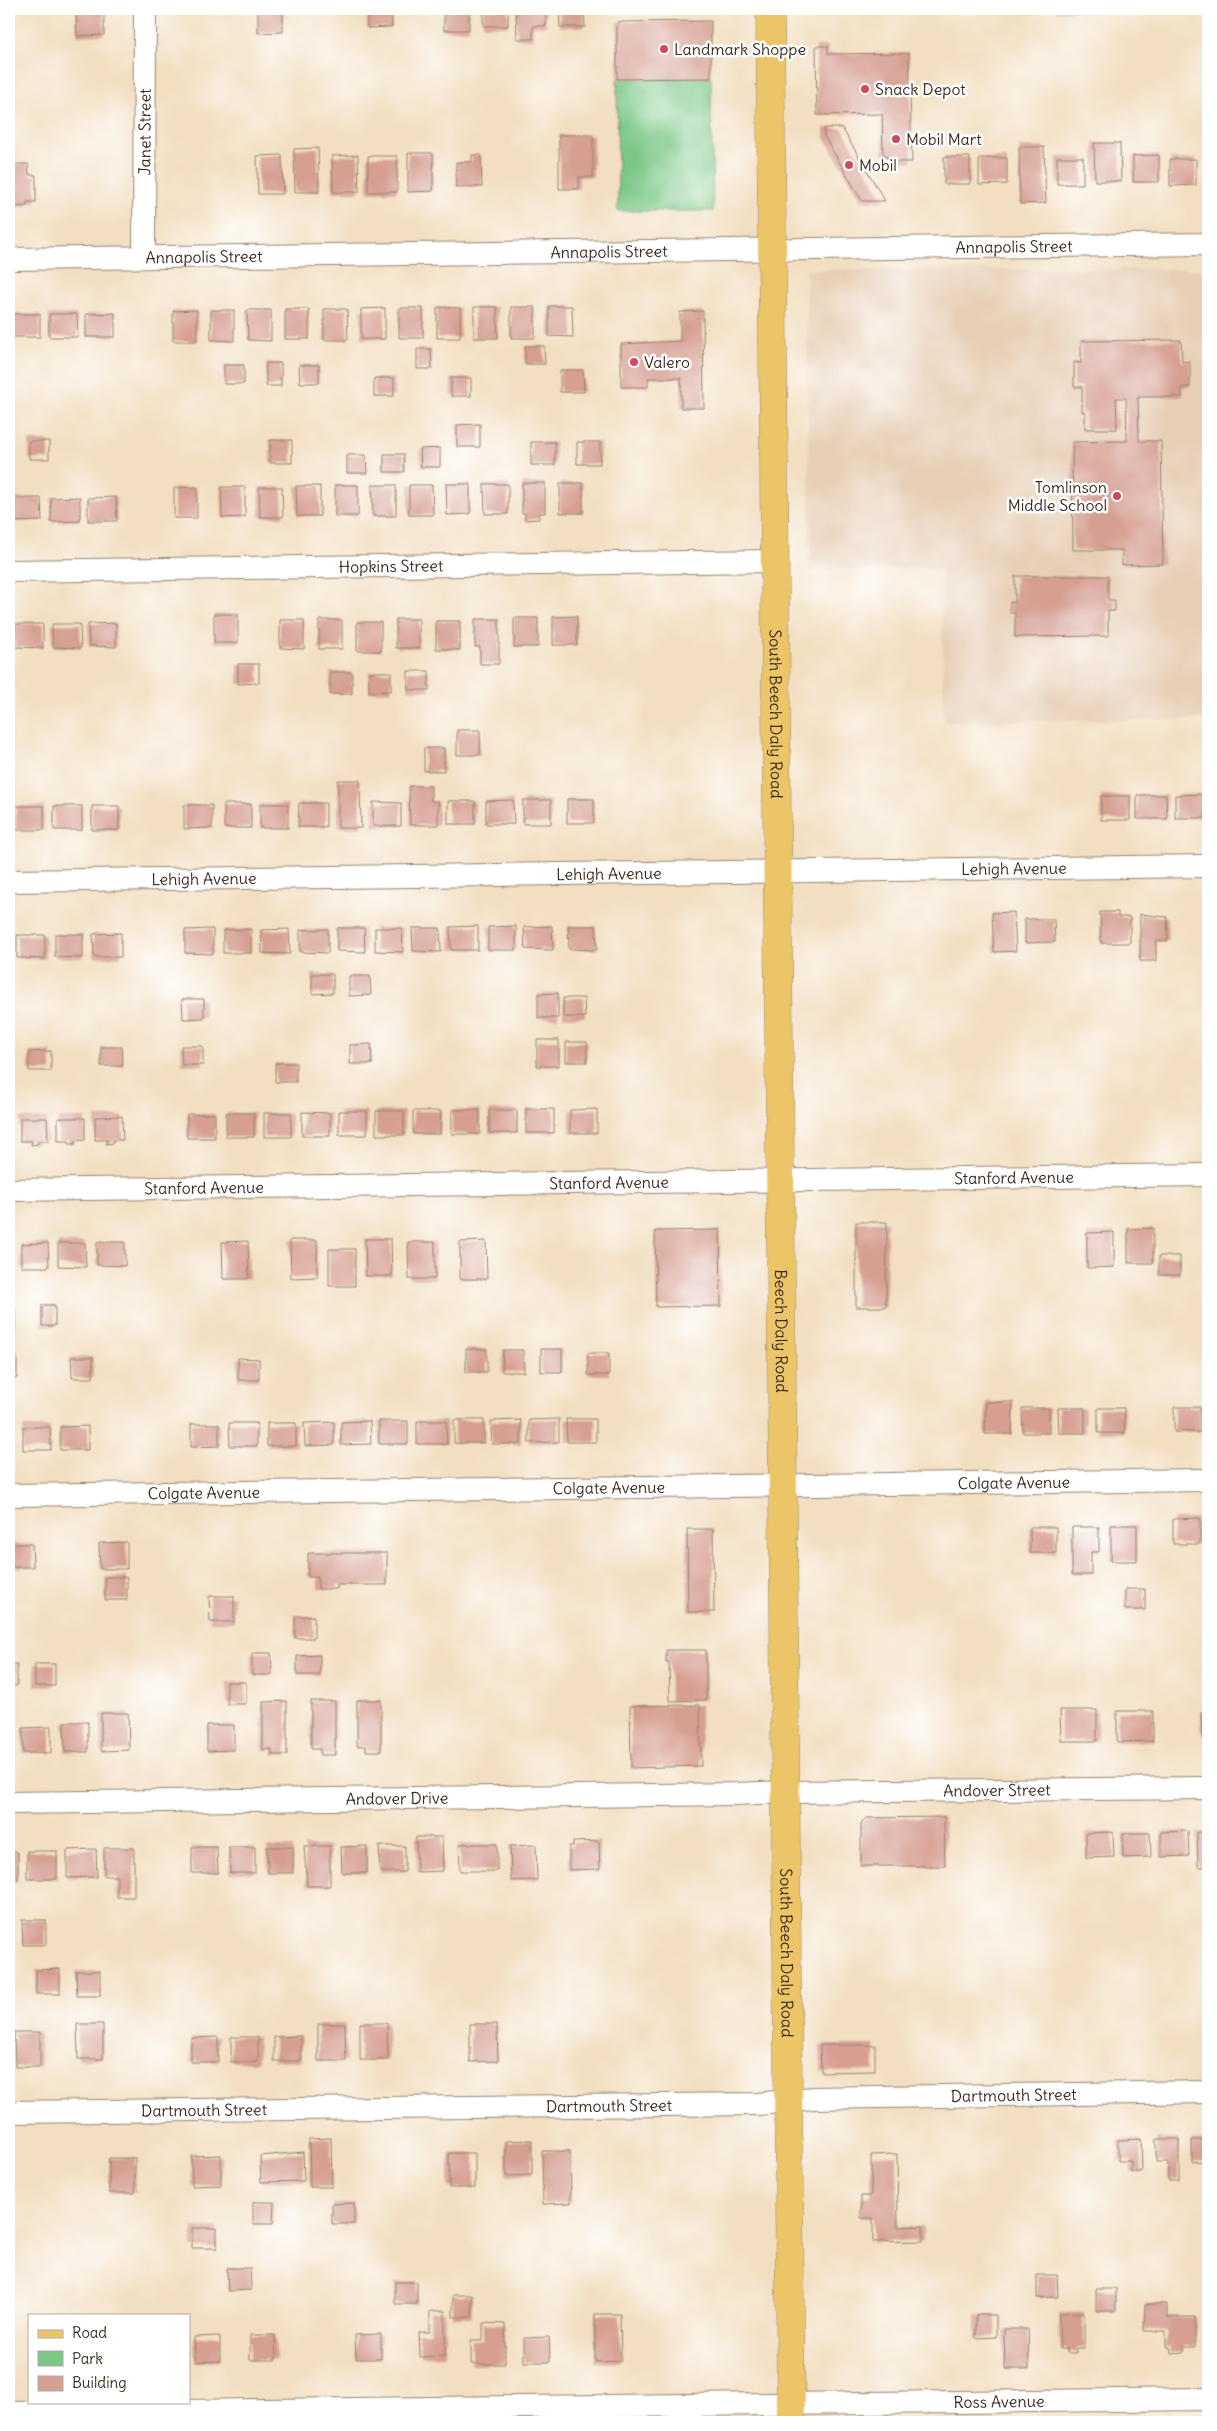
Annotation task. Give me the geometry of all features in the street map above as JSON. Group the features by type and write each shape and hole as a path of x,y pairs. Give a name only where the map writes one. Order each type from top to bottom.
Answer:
{"main road":[{"name":"South Beech Daly Road","path":"770,9 779,1180"},
{"name":"Beech Daly Road","path":"779,1180 782,1484"},
{"name":"South Beech Daly Road","path":"782,1484 791,2412"}],"street":[{"name":"Janet Street","path":"144,256 145,9"},
{"name":"Annapolis Street","path":"9,258 1208,244"},
{"name":"Hopkins Street","path":"9,571 774,560"},
{"name":"Lehigh Avenue","path":"9,881 1208,866"},
{"name":"Stanford Avenue","path":"9,1190 1208,1175"},
{"name":"Colgate Avenue","path":"9,1494 1208,1480"},
{"name":"Andover Street","path":"785,1792 1208,1788"},
{"name":"Andover Drive","path":"9,1803 785,1792"},
{"name":"Dartmouth Street","path":"9,2112 758,2104 813,2098 1208,2092"},
{"name":"Ross Avenue","path":"9,2413 168,2417 791,2412 1208,2399"}],"shaded area":[{"path":"1208,269 1208,719 944,722 941,568 810,570 806,270"}],"green space":[{"path":"711,78 713,211 618,211 617,79"}],"building":[{"path":"76,9 104,9 104,35 77,36"},
{"path":"258,9 283,9 283,32 258,33"},
{"path":"367,9 392,9 392,27 367,28"},
{"path":"444,9 469,9 469,30 444,30"},
{"path":"483,9 508,9 508,26 483,26"},
{"path":"516,9 546,9 546,26 533,26 533,39 517,39"},
{"path":"559,9 584,9 585,27 560,27"},
{"path":"1018,9 1045,9 1045,11 1018,11"},
{"path":"1056,9 1082,9 1082,11 1056,11"},
{"path":"711,21 711,78 617,79 617,22"},
{"path":"816,46 828,46 828,54 909,53 912,162 892,162 883,153 882,114 817,115"},
{"path":"824,128 842,128 885,201 862,201 824,136"},
{"path":"559,135 593,135 593,177 579,177 579,189 559,189"},
{"path":"1094,143 1120,143 1121,181 1095,181"},
{"path":"1019,147 1044,147 1046,203 1020,204"},
{"path":"318,148 319,192 295,192 294,149"},
{"path":"408,153 433,153 433,191 408,192"},
{"path":"282,155 283,194 258,194 257,156"},
{"path":"358,155 359,192 333,192 332,156"},
{"path":"472,155 481,155 482,187 456,187 456,162 472,162"},
{"path":"1159,155 1159,182 1133,182 1133,156"},
{"path":"368,156 397,156 397,192 368,192"},
{"path":"944,157 970,157 970,184 944,184"},
{"path":"1057,157 1083,157 1083,184 1057,184"},
{"path":"979,158 1007,158 1007,184 979,185"},
{"path":"1170,159 1196,159 1196,185 1170,186"},
{"path":"10,164 28,164 29,175 36,175 36,202 27,202 27,206 11,207"},
{"path":"549,306 572,306 573,337 549,336"},
{"path":"437,307 460,308 460,338 437,338"},
{"path":"474,307 497,307 498,338 474,338"},
{"path":"511,307 535,307 535,338 511,338"},
{"path":"385,308 385,339 361,339 361,309"},
{"path":"399,308 423,308 423,338 399,338"},
{"path":"285,309 309,309 309,339 285,339"},
{"path":"324,309 347,309 348,340 324,340"},
{"path":"197,310 197,341 173,341 173,311"},
{"path":"211,310 234,310 234,341 211,340"},
{"path":"247,310 271,310 271,341 248,340"},
{"path":"703,311 704,408 681,408 681,378 648,378 648,387 621,387 621,344 680,341 680,312"},
{"path":"115,313 115,337 86,337 86,314"},
{"path":"11,314 40,314 40,337 11,337"},
{"path":"49,314 77,314 78,337 49,337"},
{"name":"Tomlinson Middle School","path":"1181,340 1182,362 1190,361 1190,387 1182,387 1182,397 1138,397 1139,441 1161,441 1163,564 1122,565 1122,550 1073,550 1072,442 1127,441 1126,398 1116,398 1117,429 1085,429 1085,412 1082,412 1082,387 1074,387 1074,362 1081,363 1081,341"},
{"path":"525,346 544,346 545,364 525,364"},
{"path":"417,349 431,349 432,369 417,369"},
{"path":"266,363 281,363 281,386 266,386"},
{"path":"224,365 244,365 244,384 224,384"},
{"path":"299,365 319,365 319,383 300,383"},
{"path":"560,370 583,370 584,392 560,392"},
{"path":"374,378 394,378 394,396 374,396"},
{"path":"451,378 471,378 471,396 451,396"},
{"path":"480,424 480,447 457,447 457,425"},
{"path":"270,440 292,440 292,463 270,463"},
{"path":"29,441 49,441 49,459 29,459"},
{"path":"531,442 555,442 555,465 531,465"},
{"path":"577,442 600,442 600,464 577,464"},
{"path":"440,448 440,467 421,467 420,449"},
{"path":"384,454 404,454 404,472 384,472"},
{"path":"347,455 366,455 367,473 347,473"},
{"path":"522,483 545,483 545,513 539,513 539,519 525,520 525,513 522,513"},
{"path":"560,483 583,483 583,513 560,513"},
{"path":"446,484 470,484 470,514 447,515"},
{"path":"484,484 508,484 508,514 485,514"},
{"path":"335,485 358,485 358,516 335,516"},
{"path":"372,485 396,485 396,516 373,516"},
{"path":"409,485 432,485 433,515 409,515"},
{"path":"296,486 320,486 320,516 297,516"},
{"path":"197,487 197,518 174,518 174,488"},
{"path":"221,487 245,487 245,517 222,518"},
{"path":"259,487 282,487 283,517 260,517"},
{"path":"80,497 80,521 51,522 51,498"},
{"path":"116,497 117,521 88,521 88,498"},
{"path":"12,498 41,498 42,521 13,522"},
{"path":"1015,576 1108,576 1108,600 1115,600 1115,611 1108,611 1108,636 1015,637 1015,613 1010,613 1010,602 1015,602"},
{"path":"214,614 238,614 238,643 214,643"},
{"path":"577,616 577,645 553,645 553,617"},
{"path":"514,618 538,618 538,647 514,647"},
{"path":"396,619 419,619 419,648 396,648"},
{"path":"475,619 499,619 499,664 480,664 480,647 475,647"},
{"path":"280,620 304,620 304,649 280,648"},
{"path":"319,620 342,620 342,649 319,649"},
{"path":"436,621 460,621 460,650 436,649"},
{"path":"357,622 381,622 381,651 357,651"},
{"path":"116,623 116,647 89,646 88,624"},
{"path":"15,624 43,624 43,648 15,647"},
{"path":"52,624 80,624 81,648 53,647"},
{"path":"238,664 259,664 259,683 238,684"},
{"path":"408,671 429,671 429,690 408,690"},
{"path":"330,672 352,672 352,694 330,694"},
{"path":"369,672 391,672 391,691 369,692"},
{"path":"457,730 480,730 480,755 457,755"},
{"path":"424,748 444,748 444,771 424,771"},
{"path":"338,780 360,780 361,828 338,828"},
{"path":"409,786 431,786 431,801 438,801 438,825 410,825"},
{"path":"1204,794 1205,818 1175,818 1175,795"},
{"path":"1137,795 1166,795 1167,819 1137,819"},
{"path":"1101,796 1130,796 1130,820 1101,820"},
{"path":"567,799 594,799 594,823 567,823"},
{"path":"513,800 514,824 486,824 486,801"},
{"path":"523,800 551,800 551,824 523,824"},
{"path":"448,801 475,801 475,824 448,824"},
{"path":"373,802 401,803 401,826 373,826"},
{"path":"299,803 326,803 326,827 298,827"},
{"path":"224,804 251,804 251,828 224,828"},
{"path":"260,804 288,804 288,828 260,828"},
{"path":"184,805 212,805 212,828 184,829"},
{"path":"16,806 44,806 44,830 16,830"},
{"path":"54,806 82,806 82,830 54,830"},
{"path":"92,806 119,806 119,830 92,830"},
{"path":"1014,912 1016,951 994,952 992,913"},
{"path":"1100,912 1118,912 1118,917 1130,917 1130,943 1101,943"},
{"path":"1140,914 1167,917 1168,941 1156,941 1156,961 1140,961"},
{"path":"1025,919 1054,919 1055,942 1025,943"},
{"path":"478,926 478,950 451,950 450,927"},
{"path":"516,926 516,950 488,950 488,927"},
{"path":"552,926 553,950 525,949 524,927"},
{"path":"568,926 596,926 597,950 569,949"},
{"path":"337,928 364,928 365,952 337,951"},
{"path":"375,928 402,928 403,952 375,951"},
{"path":"412,928 440,928 441,952 413,951"},
{"path":"213,929 213,954 185,953 185,930"},
{"path":"251,929 251,953 223,953 223,930"},
{"path":"289,929 290,954 262,953 261,930"},
{"path":"328,929 328,953 300,952 300,930"},
{"path":"121,933 121,957 94,957 93,934"},
{"path":"55,934 83,934 83,958 55,957"},
{"path":"17,935 45,935 45,959 17,958"},
{"path":"312,974 333,974 333,993 312,994"},
{"path":"349,976 370,976 371,995 349,996"},
{"path":"558,993 558,1018 538,1018 538,994"},
{"path":"563,998 584,998 585,1017 563,1017"},
{"path":"182,999 204,999 204,1018 183,1019"},
{"path":"537,1040 559,1040 559,1066 537,1066"},
{"path":"566,1042 587,1042 587,1062 566,1062"},
{"path":"371,1044 372,1064 350,1064 350,1045"},
{"path":"181,1046 203,1046 203,1065 182,1065"},
{"path":"9,1047 13,1047 13,1070 9,1070"},
{"path":"101,1047 122,1047 123,1066 101,1066"},
{"path":"51,1051 51,1071 29,1071 29,1052"},
{"path":"275,1063 296,1063 296,1082 275,1082"},
{"path":"526,1109 554,1109 554,1133 526,1133"},
{"path":"597,1109 597,1133 570,1133 570,1110"},
{"path":"452,1110 480,1110 480,1134 452,1134"},
{"path":"489,1110 517,1110 517,1133 489,1133"},
{"path":"339,1111 367,1111 367,1135 339,1135"},
{"path":"376,1111 404,1111 404,1135 376,1135"},
{"path":"413,1111 441,1111 440,1134 413,1134"},
{"path":"302,1112 330,1113 330,1136 302,1136"},
{"path":"226,1113 254,1113 254,1137 226,1137"},
{"path":"264,1113 291,1113 291,1137 264,1137"},
{"path":"187,1114 215,1114 215,1138 187,1138"},
{"path":"122,1116 123,1140 113,1140 113,1143 106,1144 107,1140 95,1140 95,1117"},
{"path":"20,1118 47,1118 48,1141 38,1141 38,1144 31,1145 32,1141 20,1141"},
{"path":"58,1118 85,1118 85,1140 75,1141 75,1144 69,1144 69,1141 58,1141"},
{"path":"856,1222 887,1222 886,1307 856,1307"},
{"path":"1153,1228 1153,1263 1128,1263 1128,1229"},
{"path":"720,1230 721,1306 656,1307 655,1231"},
{"path":"1114,1232 1114,1267 1087,1268 1087,1233"},
{"path":"365,1239 391,1239 392,1276 366,1276"},
{"path":"290,1240 317,1240 317,1277 291,1278"},
{"path":"248,1241 249,1279 223,1279 222,1242"},
{"path":"486,1241 487,1279 460,1279 460,1242"},
{"path":"97,1242 125,1242 125,1266 97,1265"},
{"path":"408,1242 435,1242 435,1279 409,1279"},
{"path":"48,1243 49,1267 21,1267 21,1244"},
{"path":"58,1243 85,1243 86,1267 58,1266"},
{"path":"9,1244 11,1244 11,1268 9,1268"},
{"path":"329,1249 355,1249 355,1286 329,1286"},
{"path":"1159,1256 1180,1256 1180,1275 1159,1275"},
{"path":"42,1305 55,1305 55,1326 42,1326"},
{"path":"9,1309 15,1309 15,1330 9,1330"},
{"path":"466,1349 487,1349 487,1372 466,1372"},
{"path":"541,1349 562,1349 562,1372 541,1372"},
{"path":"503,1350 523,1350 524,1372 502,1372"},
{"path":"588,1353 609,1353 609,1375 588,1375"},
{"path":"9,1357 17,1357 17,1378 9,1378"},
{"path":"71,1357 93,1357 93,1378 72,1378"},
{"path":"238,1358 259,1359 259,1380 238,1380"},
{"path":"986,1402 1013,1402 1012,1434 985,1434"},
{"path":"1174,1407 1200,1407 1200,1432 1174,1432"},
{"path":"1022,1408 1049,1408 1049,1433 1023,1433"},
{"path":"1058,1408 1085,1408 1085,1433 1059,1433"},
{"path":"1098,1408 1124,1408 1125,1433 1098,1433"},
{"path":"559,1419 559,1442 529,1443 529,1420"},
{"path":"566,1419 596,1419 596,1442 567,1442"},
{"path":"454,1420 484,1420 484,1443 454,1443"},
{"path":"521,1420 521,1444 492,1444 491,1421"},
{"path":"370,1421 371,1444 341,1445 341,1422"},
{"path":"379,1421 408,1421 408,1444 379,1444"},
{"path":"417,1421 446,1421 447,1444 417,1444"},
{"path":"334,1422 334,1445 305,1446 304,1423"},
{"path":"229,1423 257,1423 257,1446 230,1446"},
{"path":"267,1423 296,1423 296,1446 267,1446"},
{"path":"191,1424 219,1424 219,1446 191,1447"},
{"path":"88,1426 88,1450 60,1450 60,1427"},
{"path":"12,1427 12,1451 9,1451 9,1428"},
{"path":"23,1427 50,1427 51,1450 23,1450"},
{"path":"1200,1518 1200,1544 1173,1544 1173,1519"},
{"path":"1111,1525 1137,1525 1137,1561 1111,1561"},
{"path":"1030,1527 1056,1527 1056,1553 1030,1553"},
{"path":"1072,1527 1099,1527 1099,1552 1091,1552 1091,1575 1072,1575"},
{"path":"687,1529 713,1529 714,1612 688,1612"},
{"path":"127,1542 127,1569 100,1569 99,1543"},
{"path":"9,1544 32,1544 33,1567 9,1567"},
{"path":"308,1553 387,1553 387,1585 337,1585 337,1589 318,1589 318,1577 308,1577"},
{"path":"105,1577 127,1577 127,1600 105,1600"},
{"path":"1125,1589 1145,1589 1145,1610 1125,1610"},
{"path":"209,1596 234,1596 234,1622 210,1622"},
{"path":"295,1616 314,1616 314,1638 295,1638"},
{"path":"666,1650 706,1650 706,1700 670,1701 669,1662 666,1662"},
{"path":"252,1653 271,1653 272,1675 252,1675"},
{"path":"320,1655 320,1675 297,1675 297,1656"},
{"path":"9,1664 17,1664 17,1686 9,1686"},
{"path":"35,1664 55,1664 55,1686 35,1686"},
{"path":"227,1682 246,1682 246,1704 227,1704"},
{"path":"357,1700 381,1700 381,1751 366,1751 366,1746 357,1746"},
{"path":"287,1701 287,1755 272,1755 272,1749 263,1750 263,1702"},
{"path":"311,1701 335,1701 335,1755 320,1755 320,1749 311,1749"},
{"path":"700,1705 701,1766 631,1768 630,1706"},
{"path":"1060,1710 1097,1710 1097,1741 1061,1741"},
{"path":"1117,1711 1153,1711 1153,1741 1117,1742"},
{"path":"1208,1711 1208,1736 1202,1736 1201,1712"},
{"path":"101,1713 128,1713 129,1750 101,1751"},
{"path":"64,1722 88,1722 88,1752 65,1752"},
{"path":"207,1725 234,1725 234,1750 207,1751"},
{"path":"51,1727 51,1753 23,1753 23,1728"},
{"path":"944,1817 945,1866 861,1866 861,1823 866,1818"},
{"path":"1188,1831 1189,1856 1161,1857 1161,1832"},
{"path":"1113,1832 1114,1857 1086,1858 1086,1833"},
{"path":"1197,1832 1208,1832 1208,1867 1198,1867"},
{"path":"1123,1833 1150,1833 1151,1857 1123,1858"},
{"path":"416,1837 442,1837 443,1871 417,1872"},
{"path":"599,1841 600,1869 569,1870 569,1846 573,1846 573,1842"},
{"path":"459,1844 497,1844 497,1871 460,1871"},
{"path":"536,1845 537,1880 511,1881 510,1846"},
{"path":"304,1846 330,1846 330,1886 307,1886"},
{"path":"367,1846 367,1873 342,1873 341,1847"},
{"path":"379,1846 405,1846 405,1872 380,1872"},
{"path":"192,1847 217,1847 218,1873 192,1873"},
{"path":"229,1847 255,1847 255,1873 230,1873"},
{"path":"267,1847 293,1847 293,1873 268,1873"},
{"path":"104,1848 134,1848 134,1897 117,1897 117,1876 104,1876"},
{"path":"96,1849 97,1877 67,1878 67,1850"},
{"path":"27,1851 57,1851 57,1879 27,1879"},
{"path":"9,1852 18,1852 18,1880 9,1880"},
{"path":"22,1920 46,1920 46,1945 23,1945"},
{"path":"60,1969 60,1994 36,1994 36,1970"},
{"path":"76,1971 100,1971 100,1996 77,1996"},
{"path":"360,2023 387,2023 388,2060 360,2060"},
{"path":"77,2024 103,2024 103,2059 78,2059"},
{"path":"318,2024 345,2024 346,2061 318,2061"},
{"path":"470,2024 497,2024 498,2061 470,2062"},
{"path":"14,2032 40,2032 40,2067 15,2067"},
{"path":"301,2036 301,2061 274,2061 274,2037"},
{"path":"218,2037 218,2062 191,2062 191,2038"},
{"path":"231,2037 258,2037 258,2062 231,2062"},
{"path":"820,2045 875,2045 875,2071 821,2072"},
{"path":"331,2138 332,2187 310,2187 309,2139"},
{"path":"1141,2139 1142,2172 1131,2172 1131,2161 1118,2161 1118,2140"},
{"path":"1156,2139 1179,2139 1179,2180 1168,2180 1168,2162 1156,2162"},
{"path":"532,2140 532,2175 506,2176 506,2141"},
{"path":"1192,2140 1208,2140 1208,2172 1206,2172 1206,2161 1192,2162"},
{"path":"542,2151 570,2151 571,2203 543,2204"},
{"path":"303,2152 304,2181 261,2182 260,2156"},
{"path":"449,2153 475,2153 475,2188 449,2188"},
{"path":"897,2154 898,2227 923,2226 923,2241 873,2242 873,2218 861,2218 861,2196 871,2196 871,2155"},
{"path":"221,2155 221,2185 192,2186 191,2156"},
{"path":"109,2158 135,2158 135,2193 109,2193"},
{"path":"253,2202 274,2202 273,2224 253,2224"},
{"path":"354,2203 354,2224 332,2224 332,2204"},
{"path":"192,2228 217,2228 217,2248 192,2248"},
{"path":"227,2268 250,2268 251,2290 228,2291"},
{"path":"1037,2275 1057,2275 1058,2297 1037,2298"},
{"path":"395,2282 417,2282 417,2304 395,2304"},
{"path":"1096,2289 1116,2289 1116,2311 1096,2311"},
{"path":"453,2295 472,2295 472,2317 453,2317"},
{"path":"1145,2304 1167,2304 1167,2317 1195,2317 1195,2347 1184,2347 1184,2352 1171,2353 1170,2347 1166,2347 1166,2331 1144,2331"},
{"path":"430,2311 445,2311 445,2356 420,2357 419,2332 430,2332"},
{"path":"1084,2312 1084,2348 1076,2348 1076,2353 1067,2353 1067,2349 1060,2349 1059,2313"},
{"path":"595,2314 620,2314 621,2361 595,2362"},
{"path":"976,2315 996,2315 996,2337 976,2338"},
{"path":"483,2323 505,2324 505,2364 471,2364 471,2340 483,2340"},
{"path":"1004,2329 1028,2329 1029,2369 1005,2369"},
{"path":"381,2334 381,2359 356,2359 355,2335"},
{"path":"250,2335 275,2335 276,2360 250,2360"},
{"path":"220,2336 220,2361 195,2362 194,2337"},
{"path":"549,2337 550,2362 524,2362 524,2338"}],"place":[{"name":"Landmark Shoppe","path":"664,49"},
{"name":"Snack Depot","path":"865,89"},
{"name":"Mobil Mart","path":"896,139"},
{"name":"Mobil","path":"849,165"},
{"name":"Valero","path":"634,362"},
{"name":"Tomlinson Middle School","path":"1117,496"}]}
